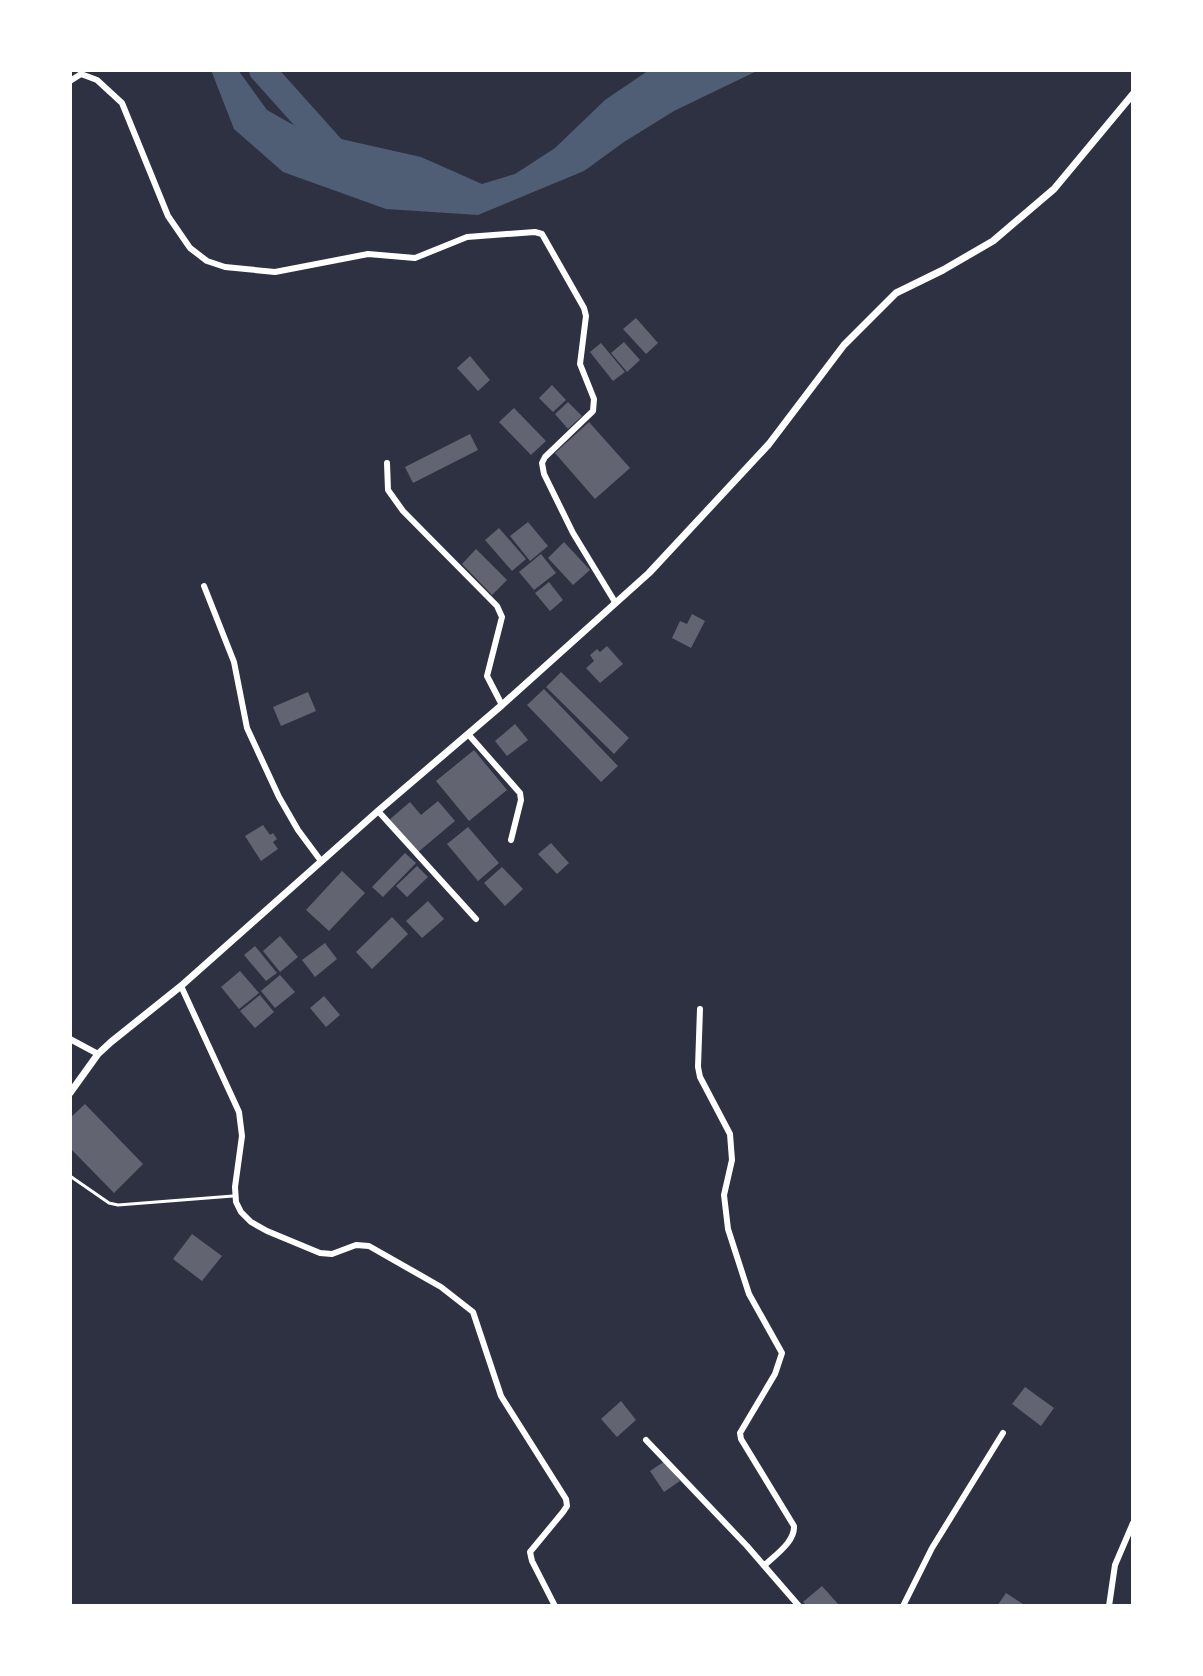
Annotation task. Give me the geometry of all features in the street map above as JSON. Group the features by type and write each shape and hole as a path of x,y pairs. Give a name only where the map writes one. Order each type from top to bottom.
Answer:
{"street":[{"path":"70,81 80,72 97,80 122,103 168,216 190,248 207,261 225,267 275,272 368,254 415,258 467,237 542,234 584,308 585,330 580,364 595,404 593,411 545,457 542,463 544,474 573,533 615,602"},
{"path":"70,1093 98,1054 181,986 649,573 769,444 844,345 896,293 993,241 1054,189 1133,94"},
{"path":"387,463 388,490 403,511 497,606 502,617 487,676 502,705"},
{"path":"204,586 234,662 247,728 279,797 321,861"},
{"path":"468,734 520,793 511,840"},
{"path":"378,811 476,919"},
{"path":"181,986 239,1112 242,1136 235,1195 236,1202 251,1222 326,1254 356,1245 369,1246 435,1283 473,1312 501,1396 566,1499 567,1506 563,1512 530,1552 555,1606"},
{"path":"700,1009 700,1077 730,1134 732,1160 724,1195 728,1229 749,1294 782,1353 775,1374 740,1433 794,1526 795,1533 791,1539 764,1566"},
{"path":"70,1039 98,1054"},
{"path":"903,1606 932,1548 1003,1433"},
{"path":"646,1440 799,1606"},
{"path":"1109,1606 1115,1565 1133,1523"}],"lane":[{"path":"70,1176 109,1203 118,1205 235,1195"}],"water":[{"path":"211,70 238,70 267,110 313,136 421,157 482,184 515,174 555,148 605,100 649,70 759,70 674,111 584,171 478,215 386,209 283,172 234,129"}],"building":[{"path":"636,318 658,343 646,354 623,329"},
{"path":"624,342 640,360 627,372 611,353"},
{"path":"601,343 625,372 613,381 590,352"},
{"path":"470,356 490,380 478,391 457,368"},
{"path":"552,385 566,400 553,412 539,398"},
{"path":"568,402 582,416 568,429 555,414"},
{"path":"514,408 546,441 531,455 499,422"},
{"path":"589,422 630,468 595,499 555,453"},
{"path":"470,434 478,450 413,483 405,467"},
{"path":"528,522 548,546 530,561 510,536"},
{"path":"499,528 526,559 512,571 485,540"},
{"path":"564,542 590,570 573,585 548,558"},
{"path":"476,549 507,580 492,595 462,564"},
{"path":"541,554 556,573 534,590 519,572"},
{"path":"549,582 563,600 550,611 535,593"},
{"path":"692,614 705,621 691,648 672,638 680,621 687,624"},
{"path":"607,646 623,664 600,683 586,668 594,661 590,655"},
{"path":"561,672 629,738 614,754 546,687"},
{"path":"544,689 618,766 601,782 527,705"},
{"path":"308,692 316,711 281,726 273,707"},
{"path":"515,724 528,740 507,756 495,741"},
{"path":"474,750 507,790 469,821 436,781"},
{"path":"438,801 455,821 417,853 389,820 410,802 421,815"},
{"path":"263,825 277,839 273,842 278,849 261,861 245,836"},
{"path":"468,827 499,863 478,881 447,844"},
{"path":"551,843 569,863 557,874 538,854"},
{"path":"405,853 416,863 383,897 372,887"},
{"path":"417,866 428,877 407,897 396,886"},
{"path":"502,867 523,889 505,906 484,883"},
{"path":"342,871 365,893 329,931 306,910"},
{"path":"428,901 444,919 422,938 406,921"},
{"path":"392,917 408,934 372,969 356,952"},
{"path":"280,936 298,957 280,972 263,951"},
{"path":"325,943 337,959 315,977 302,960"},
{"path":"255,946 277,973 266,981 244,955"},
{"path":"240,971 259,993 239,1009 221,987"},
{"path":"280,975 295,992 275,1008 261,991"},
{"path":"260,995 274,1012 255,1028 240,1011"},
{"path":"324,996 340,1015 326,1027 310,1008"},
{"path":"85,1104 143,1164 114,1193 70,1148 70,1118"},
{"path":"192,1234 222,1256 202,1281 173,1259"},
{"path":"1025,1387 1054,1408 1041,1426 1012,1404"},
{"path":"621,1401 636,1420 617,1437 601,1419"},
{"path":"665,1461 680,1481 664,1492 650,1471"},
{"path":"822,1586 838,1604 807,1606 803,1602"},
{"path":"1006,1593 1026,1606 997,1606"}],"waterway":[{"path":"262,70 339,156 347,158"}]}
